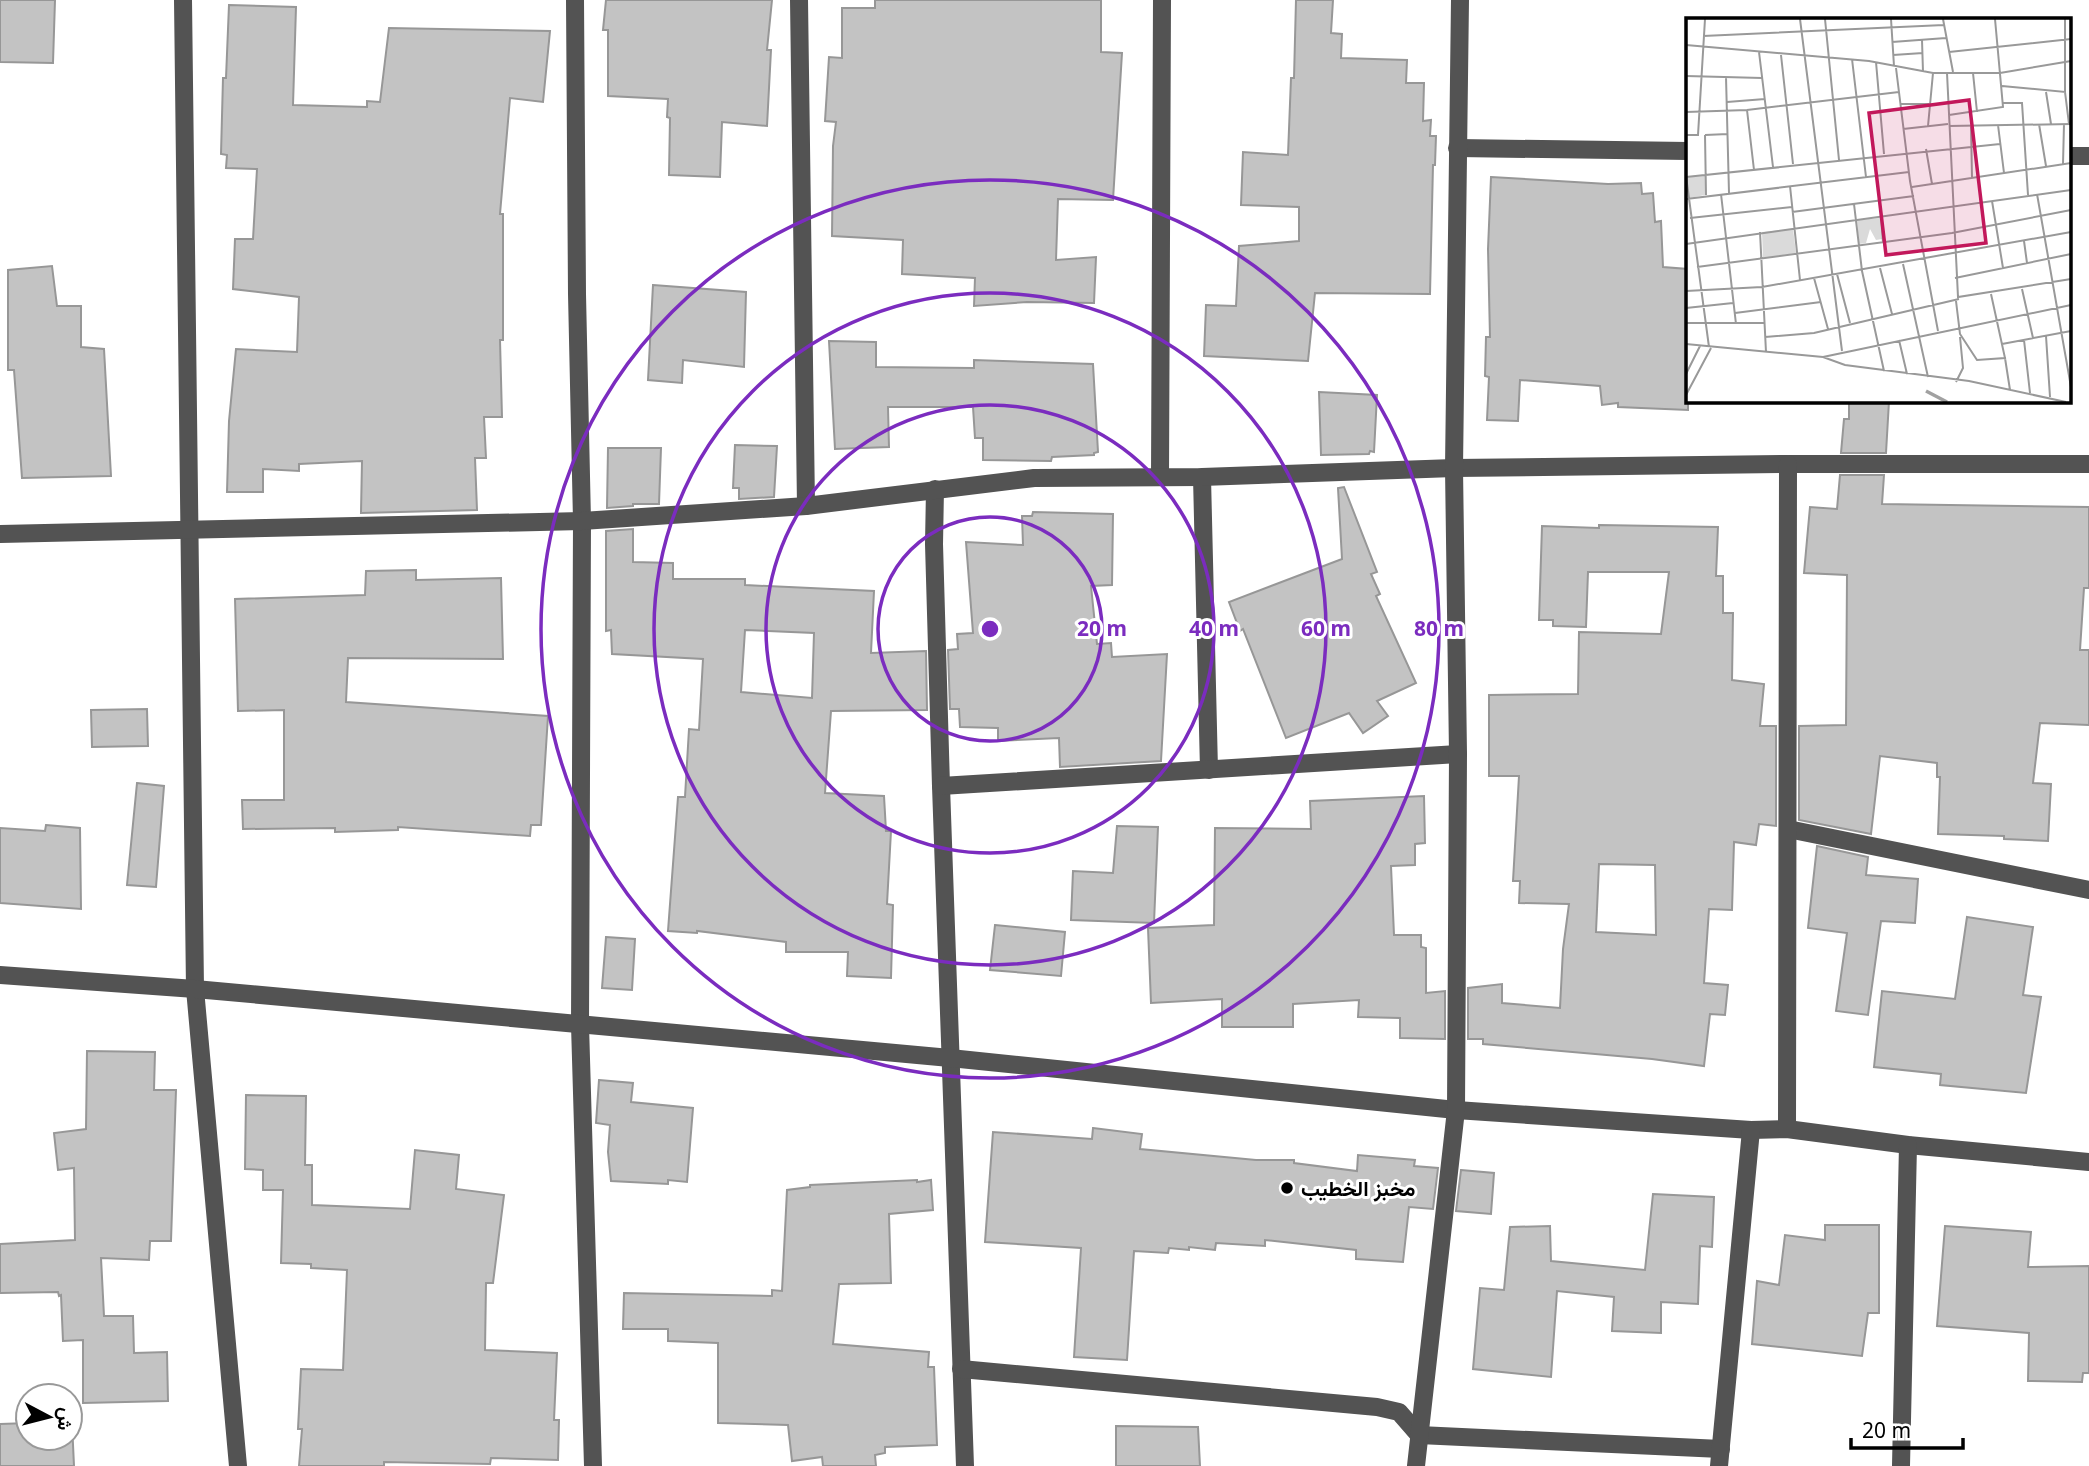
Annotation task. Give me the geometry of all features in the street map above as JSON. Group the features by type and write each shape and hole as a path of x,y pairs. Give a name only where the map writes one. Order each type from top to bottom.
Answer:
{"street":[{"path":"183,0 195,989 237,1466"},
{"path":"575,0 582,521 580,1025 593,1466"},
{"path":"799,0 806,506"},
{"path":"1160,477 1162,0"},
{"path":"1416,1466 1456,1110 1458,754 1454,468 1460,0"},
{"path":"1457,148 1686,151"},
{"path":"1787,1129 1788,464"},
{"path":"0,534 582,521 806,506 1034,478 1202,477 1454,468 2089,464"},
{"path":"1202,477 1209,770"},
{"path":"935,489 934,544 941,786 965,1466"},
{"path":"941,786 1458,754"},
{"path":"1788,829 2089,890"},
{"path":"0,975 195,989 950,1058 1456,1110 1751,1130 1787,1129 1908,1145 2089,1162"},
{"path":"961,1369 1377,1407 1399,1412 1419,1435 1720,1458 1751,1130"},
{"path":"1901,1466 1908,1145"}],"building":[{"path":"0,0 55,0 53,63 0,62"},
{"path":"606,0 772,0 767,50 771,50 767,126 722,122 720,177 669,175 668,99 608,96 608,30 603,30"},
{"path":"875,0 1101,0 1101,52 1122,53 1113,200 1058,199 1056,260 1096,257 1094,303 1027,302 974,306 975,278 902,274 903,240 832,236 833,146 836,122 825,121 829,57 842,58 842,8 875,8"},
{"path":"1296,0 1333,0 1331,33 1342,34 1341,58 1407,60 1406,83 1424,83 1423,121 1431,120 1430,136 1436,136 1430,294 1315,293 1308,361 1204,356 1206,305 1236,306 1239,246 1299,241 1299,207 1241,205 1243,152 1288,155"},
{"path":"229,5 296,7 293,105 367,107 367,101 380,102 389,28 550,31 543,102 510,98 500,214 503,214 503,340 500,340 502,417 484,417 486,458 475,458 477,510 361,513 362,461 299,464 299,471 263,469 263,492 227,492 229,421 236,349 297,352 299,297 233,289 235,239 253,239 257,169 226,168 227,155 221,154"},
{"path":"1491,177 1608,184 1641,183 1642,194 1653,193 1655,222 1661,221 1663,267 1686,269 1688,410 1618,407 1618,403 1602,405 1600,386 1520,380 1518,421 1487,420 1489,377 1485,376 1486,337 1490,337 1488,249"},
{"path":"52,266 57,306 81,306 81,347 104,349 111,476 22,478 14,370 8,370 8,270"},
{"path":"653,285 746,292 744,367 683,360 682,383 648,380"},
{"path":"829,341 876,342 876,367 974,368 974,360 1093,364 1098,452 1094,455 1052,457 1051,461 983,460 983,438 975,438 973,407 888,407 889,447 835,449"},
{"path":"1319,392 1377,395 1374,452 1321,455"},
{"path":"1849,402 1889,402 1886,453 1841,453 1844,419 1849,419"},
{"path":"735,445 777,446 774,497 739,499 739,488 733,488"},
{"path":"608,448 661,448 659,504 607,508"},
{"path":"1840,475 1884,475 1882,504 2089,507 2089,588 2084,588 2080,650 2089,650 2089,725 2040,723 2033,783 2051,784 2048,841 2004,839 2004,836 1938,834 1940,777 1937,777 1937,763 1880,756 1871,834 1799,820 1799,726 1846,725 1847,575 1804,573 1810,507 1837,509"},
{"path":"1344,487 1377,572 1371,574 1380,594 1376,596 1416,683 1377,701 1388,716 1363,733 1349,713 1286,738 1243,629 1240,631 1229,602 1342,559 1338,488"},
{"path":"1033,512 1113,514 1112,585 1091,586 1097,644 1111,643 1112,657 1167,654 1161,761 1060,767 1059,738 998,741 998,728 960,727 959,709 950,709 948,650 958,649 957,634 973,633 966,542 1023,545 1022,516 1032,516"},
{"path":"1599,525 1718,527 1716,576 1723,576 1723,613 1733,613 1732,680 1764,684 1760,726 1776,726 1776,826 1759,824 1756,845 1734,842 1732,910 1709,909 1704,983 1728,985 1725,1015 1710,1014 1704,1066 1483,1044 1483,1039 1468,1039 1468,988 1502,984 1502,1003 1560,1008 1569,904 1519,903 1520,881 1513,881 1519,776 1489,776 1489,695 1578,694 1579,632 1661,634 1669,572 1588,572 1586,627 1553,626 1553,620 1539,620 1542,526 1599,528","holes":["1599,864 1655,865 1656,935 1596,932"]},
{"path":"633,529 633,562 673,563 673,579 745,579 745,585 874,591 871,653 926,651 927,710 831,711 825,793 884,796 886,831 891,831 887,904 893,905 891,978 847,976 848,952 786,952 786,942 697,931 668,931 678,797 685,797 689,729 699,730 703,659 612,654 611,630 606,631 606,531","holes":["745,630 814,633 812,698 741,692"]},
{"path":"416,570 416,580 501,578 503,659 348,658 346,702 548,716 541,825 531,825 530,836 398,827 398,830 335,832 335,828 243,829 242,800 284,800 284,710 238,711 235,599 365,595 366,571"},
{"path":"147,709 148,746 92,747 91,710"},
{"path":"137,783 164,786 156,887 127,885"},
{"path":"1424,796 1425,843 1415,844 1415,865 1391,866 1394,935 1421,935 1421,947 1426,948 1426,993 1445,991 1445,1039 1400,1038 1400,1018 1358,1017 1359,1000 1293,1004 1293,1027 1222,1027 1222,999 1151,1003 1148,928 1214,925 1215,828 1311,829 1310,801"},
{"path":"46,825 80,828 81,909 0,903 0,828 45,831"},
{"path":"1117,826 1158,827 1154,923 1071,920 1073,871 1113,873"},
{"path":"1817,846 1868,857 1866,875 1918,879 1915,923 1881,921 1868,1015 1836,1011 1847,933 1808,928"},
{"path":"1967,917 2033,927 2023,995 2041,997 2026,1093 1940,1085 1941,1074 1874,1067 1882,991 1955,999"},
{"path":"995,925 1065,932 1061,976 990,970"},
{"path":"606,937 635,939 632,990 602,988"},
{"path":"87,1051 155,1052 154,1090 176,1090 171,1241 150,1241 149,1260 101,1258 104,1316 133,1316 134,1353 167,1352 168,1401 84,1403 83,1340 63,1341 61,1295 59,1296 58,1292 0,1293 0,1244 75,1240 74,1168 58,1170 54,1133 86,1129"},
{"path":"599,1080 633,1083 631,1102 693,1108 687,1182 668,1180 668,1184 611,1181 608,1152 610,1125 596,1123"},
{"path":"246,1095 306,1096 305,1165 312,1165 312,1205 410,1209 415,1150 459,1155 456,1189 504,1195 493,1283 486,1283 485,1350 557,1353 554,1420 559,1420 558,1460 491,1458 490,1464 384,1462 384,1466 299,1466 302,1429 298,1429 301,1369 343,1370 347,1270 311,1268 311,1264 281,1263 283,1190 263,1190 263,1170 245,1169"},
{"path":"1093,1128 1142,1134 1140,1149 1256,1160 1294,1160 1294,1163 1357,1171 1358,1155 1415,1160 1414,1166 1438,1168 1433,1209 1409,1207 1403,1262 1356,1259 1356,1250 1265,1240 1265,1246 1216,1243 1215,1250 1189,1247 1189,1250 1169,1248 1168,1253 1134,1251 1127,1360 1074,1357 1081,1248 985,1242 993,1132 1092,1139"},
{"path":"1461,1170 1494,1173 1491,1214 1456,1211"},
{"path":"931,1180 933,1210 889,1214 891,1283 839,1284 833,1344 929,1352 928,1367 934,1367 937,1445 885,1447 885,1453 875,1455 876,1466 823,1466 822,1457 792,1461 788,1425 718,1423 718,1343 668,1341 668,1329 623,1329 624,1293 772,1296 772,1290 782,1291 787,1190 810,1185"},
{"path":"1653,1194 1714,1197 1712,1247 1700,1246 1698,1304 1661,1302 1661,1333 1612,1331 1614,1297 1557,1291 1551,1377 1473,1369 1480,1288 1504,1290 1510,1227 1550,1226 1551,1261 1645,1270"},
{"path":"1825,1225 1879,1225 1879,1313 1868,1313 1862,1356 1752,1344 1757,1281 1779,1285 1785,1235 1825,1240"},
{"path":"1945,1226 2031,1232 2028,1267 2089,1266 2089,1373 2083,1373 2082,1382 2028,1381 2029,1333 1937,1326"},
{"path":"0,1424 14,1424 14,1452 73,1452 74,1466 0,1466"},
{"path":"1116,1426 1198,1427 1200,1466 1116,1466"}],"place":[{"name":"مخبز الخطيب","path":"1287,1188"}]}
